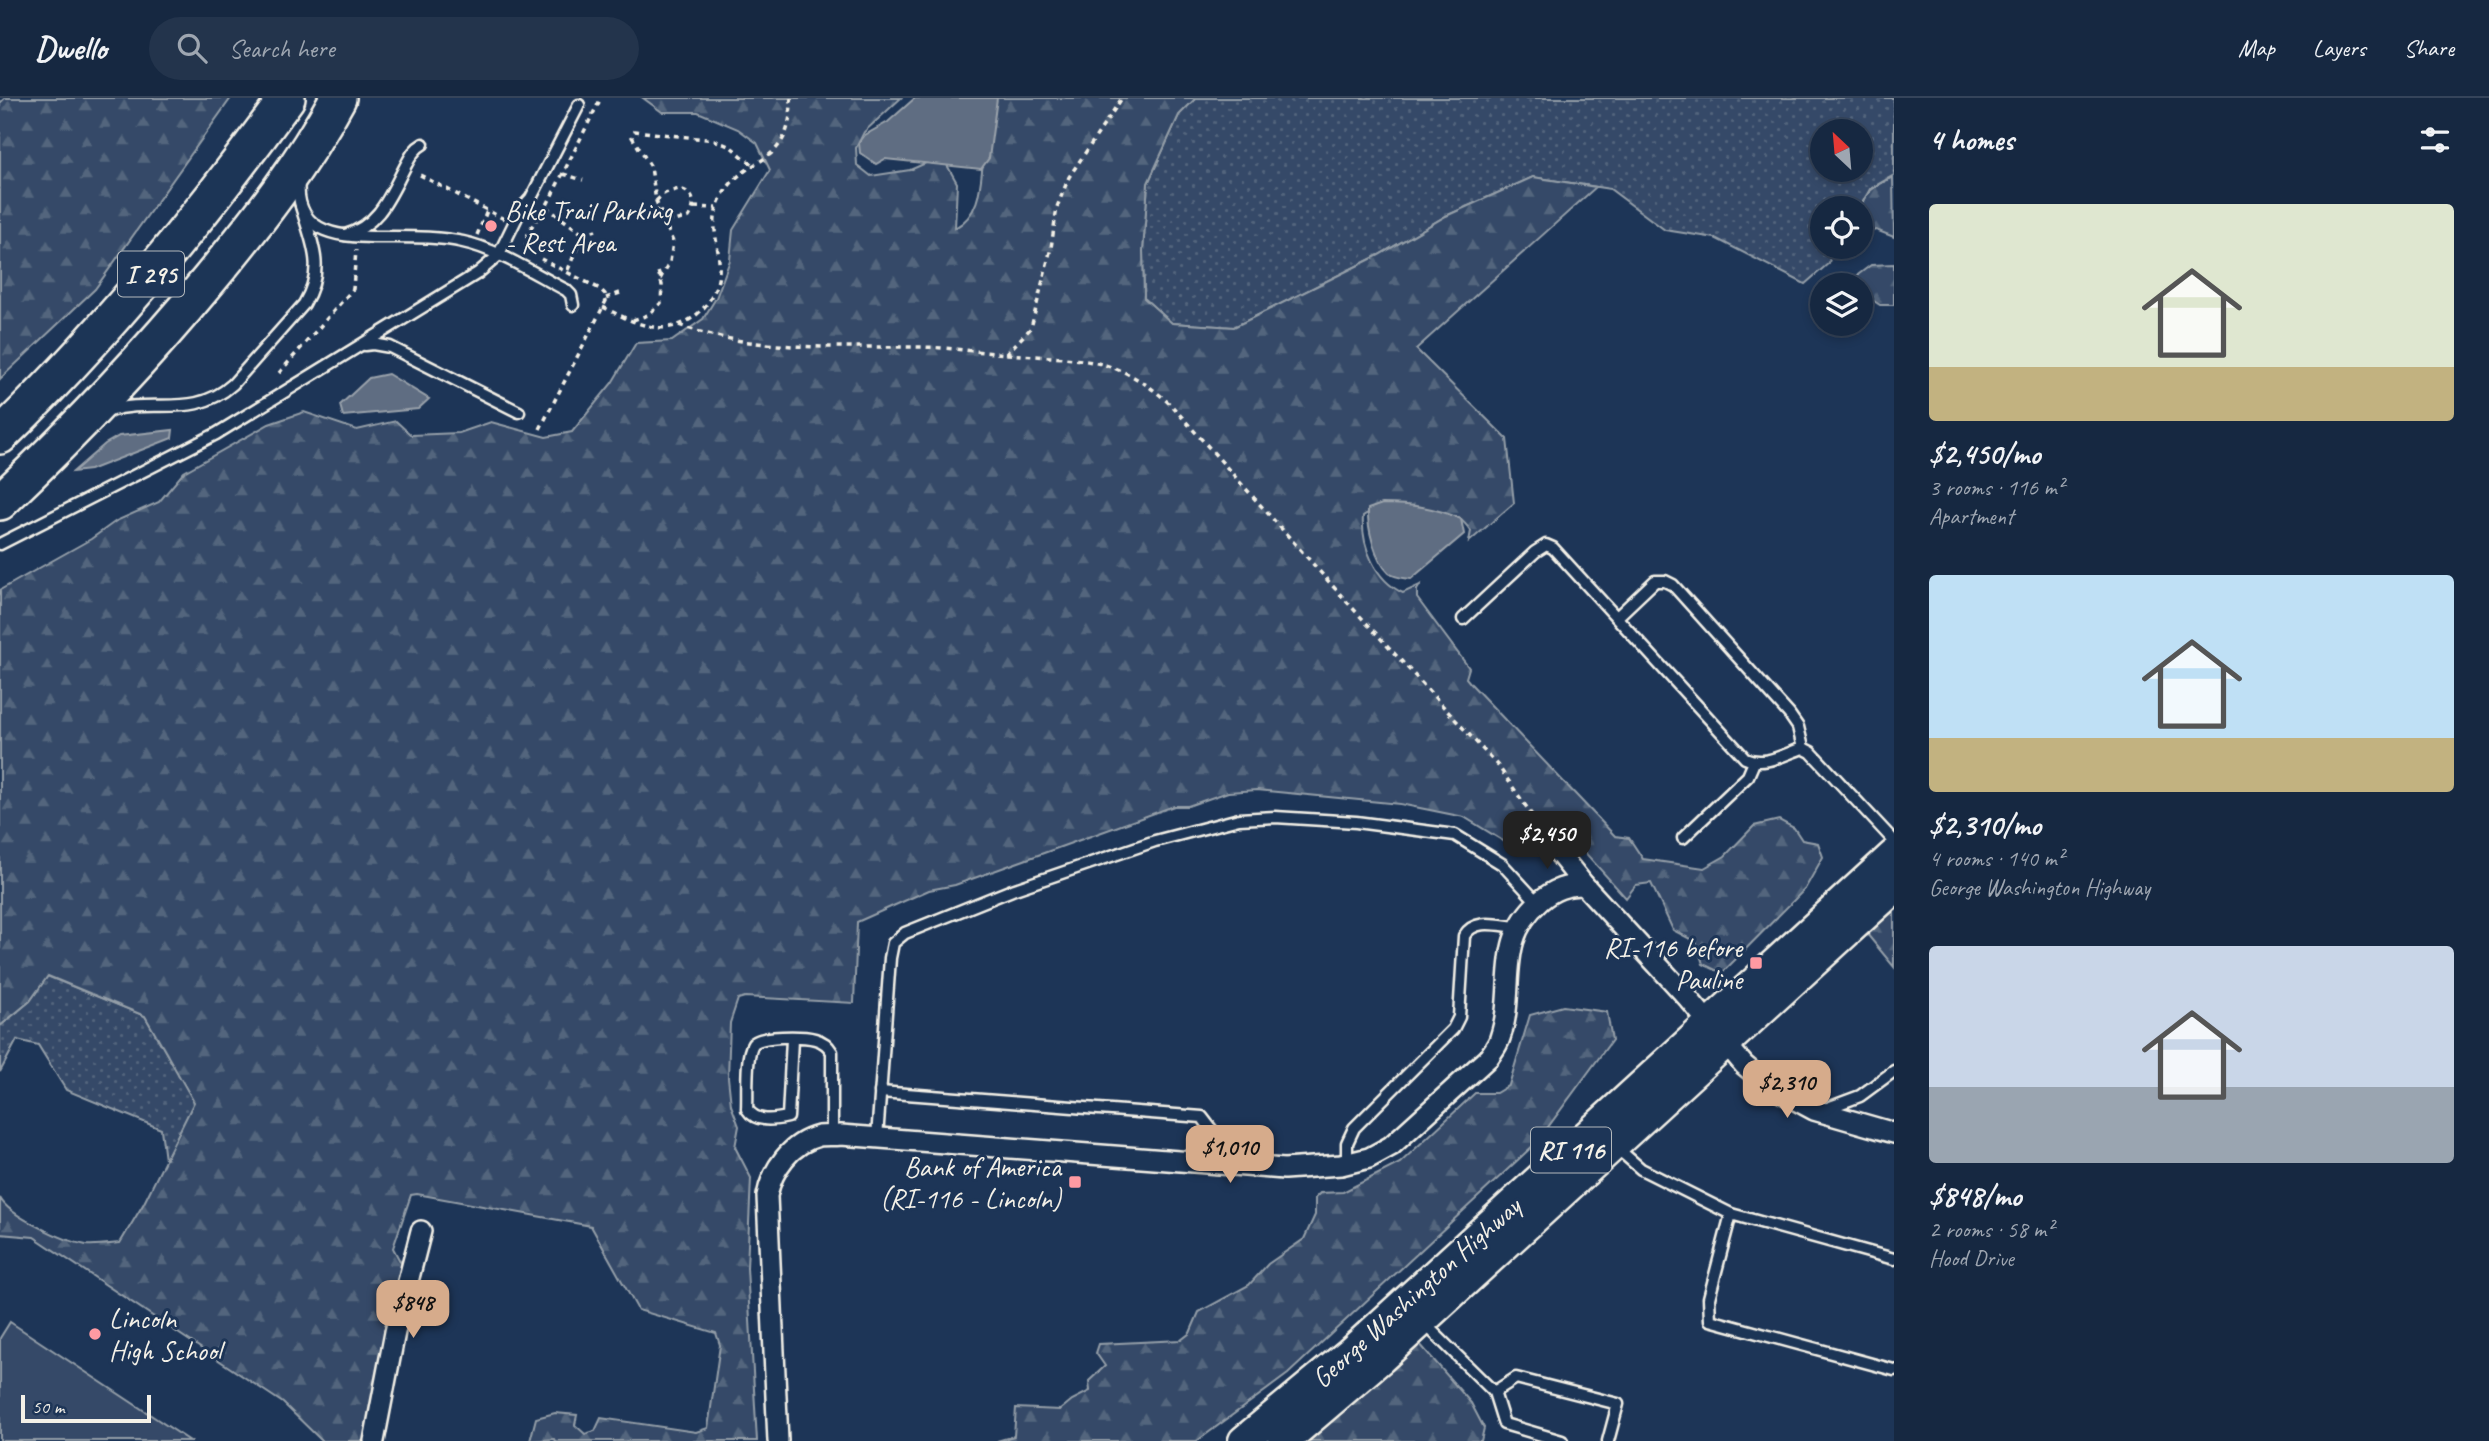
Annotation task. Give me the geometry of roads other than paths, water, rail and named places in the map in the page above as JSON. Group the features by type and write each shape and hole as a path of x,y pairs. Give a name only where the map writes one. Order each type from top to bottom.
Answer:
{"highway":[{"name":"I 295","path":"0,436 91,343 132,296 212,199 287,98"},
{"path":"0,502 67,437 190,303 281,192 314,142 338,98"}],"main road":[{"name":"George Washington Highway","path":"1284,1441 1422,1321 1614,1145 1718,1033 1894,855"},
{"name":"George Washington Highway","path":"1244,1441 1350,1353 1718,1033 1894,888"}],"street":[{"path":"1542,832 1584,885 1619,921 1744,1065 1768,1086 1814,1111 1894,1133"},
{"path":"778,1441 768,1230 769,1185 781,1161 798,1146 819,1136 877,1138 1284,1169 1347,1164 1369,1158 1391,1146 1489,1057 1500,1039 1510,952 1518,927 1538,903 1566,885 1584,885"},
{"path":"374,1441 395,1332 421,1231"}],"lane":[{"path":"0,544 197,445 457,287 498,256 579,105"},
{"path":"67,437 84,424 111,410 130,406 197,405 224,393 304,304 312,291 317,267 316,253 301,206 299,188 301,172 314,142"},
{"path":"338,236 368,225 381,214 412,153 423,144"},
{"path":"301,206 320,228 338,236 454,240 473,244 566,290 571,295 573,305"},
{"path":"358,347 373,344 390,347 519,412"},
{"path":"1463,619 1546,545 1558,552 1745,758 1754,762 1765,762 1803,748 1811,752 1894,841"},
{"path":"1617,617 1656,581 1674,585 1789,714 1798,727 1803,748"},
{"path":"1683,838 1748,776 1754,762"},
{"path":"877,1138 893,943 905,933 1012,890 1156,841 1239,819 1275,817 1356,822 1454,835 1502,864 1538,903"},
{"path":"1347,1164 1347,1143 1354,1128 1453,1030 1458,1017 1464,936 1469,928 1479,923 1518,927"},
{"path":"792,1039 788,1117 758,1119 747,1109 750,1054 754,1042 764,1037 814,1038 827,1044 832,1052 832,1136"},
{"path":"1814,1111 1831,1108 1860,1096 1894,1071"},
{"path":"880,1092 1202,1117 1215,1134 1214,1164"},
{"path":"1614,1145 1641,1169 1731,1214 1894,1259"},
{"path":"1731,1214 1709,1298 1710,1320 1894,1370"},
{"path":"1422,1321 1494,1392 1504,1424 1562,1441"},
{"path":"1494,1392 1516,1378 1618,1404 1608,1441"}],"place":[{"name":"Bike Trail Parking - Rest Area","path":"491,226"},
{"name":"RI-116 before Pauline","path":"1756,963"},
{"name":"Bank of America (RI-116 - Lincoln)","path":"1075,1182"},
{"name":"Lincoln High School","path":"95,1334"}]}
